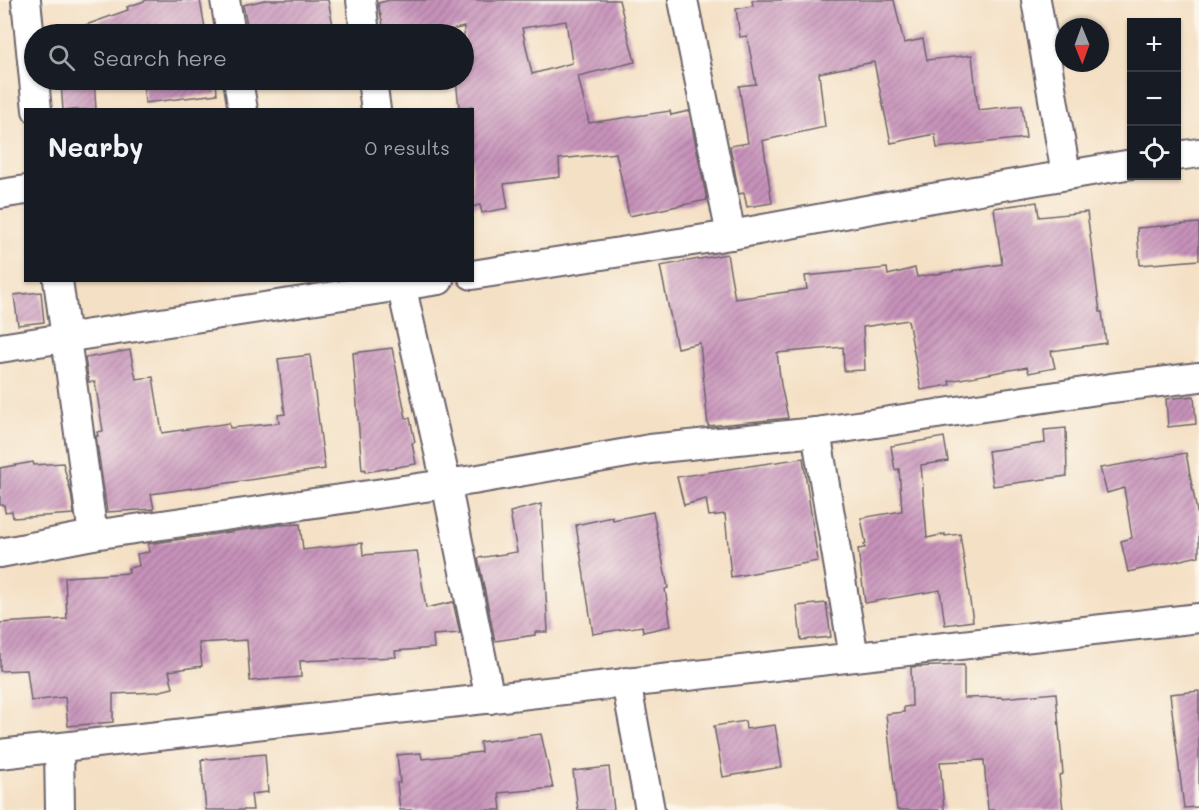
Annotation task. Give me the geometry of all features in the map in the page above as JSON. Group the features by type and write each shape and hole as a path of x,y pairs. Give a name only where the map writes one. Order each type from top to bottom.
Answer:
{"street":[{"path":"26,0 28,24"},
{"path":"225,0 229,24"},
{"path":"361,0 365,24"},
{"path":"683,0 731,235"},
{"path":"1036,0 1066,174"},
{"path":"35,90 37,108"},
{"path":"240,90 243,108"},
{"path":"373,90 376,108"},
{"path":"1181,155 1199,153"},
{"path":"474,275 731,235 1127,165"},
{"path":"0,194 24,190"},
{"path":"58,282 93,535"},
{"path":"0,348 66,338 272,293 401,283 446,483 490,699"},
{"path":"0,554 93,535 473,480 650,449 816,432 1199,377"},
{"path":"816,432 854,657"},
{"path":"0,754 1199,618"},
{"path":"626,682 650,810"},
{"path":"59,748 60,810"}],"building":[{"path":"147,0 200,0 204,24 89,24 128,10 127,7"},
{"path":"265,0 328,0 333,24 247,24 243,5"},
{"path":"390,0 619,0 635,62 578,76 589,123 670,111 671,115 689,111 707,200 629,216 616,153 559,159 560,177 504,184 508,208 482,213 480,205 474,206 474,108 472,106 459,107 457,90 474,90 474,24 383,24 378,3","holes":["566,21 572,63 532,74 522,28"]},
{"path":"752,0 894,0 904,43 923,39 927,60 972,55 978,110 1022,105 1026,138 937,148 935,134 891,143 874,62 819,73 825,127 761,141 763,141 772,203 747,207 744,193 739,194 730,146 748,143 739,86 756,84 747,36 740,37 736,9 753,6"},
{"path":"62,90 95,90 96,108 63,108"},
{"path":"144,90 217,90 217,94 145,103"},
{"path":"1037,202 1039,217 1087,212 1106,343 1051,351 1055,368 1029,373 1027,367 949,381 950,385 921,390 908,320 863,327 865,370 844,371 843,347 777,353 788,418 708,426 700,343 677,348 660,266 727,254 735,299 807,289 805,276 887,268 888,275 915,268 917,277 1002,264 994,208"},
{"path":"1199,223 1199,260 1140,265 1137,228"},
{"path":"41,292 44,322 18,325 14,295"},
{"path":"392,348 406,418 410,418 415,442 412,443 416,464 365,472 365,469 362,470 353,353"},
{"path":"130,350 136,379 153,377 162,433 229,423 230,428 279,423 278,415 285,414 278,359 310,355 325,469 151,494 154,509 107,512 96,436 98,436 97,432 103,431 95,382 89,382 85,358"},
{"path":"1194,396 1196,424 1168,427 1166,399"},
{"path":"1066,428 1067,476 993,486 988,451 1045,443 1044,430"},
{"path":"944,437 948,461 921,465 927,538 945,534 945,536 960,534 973,621 945,625 940,590 865,603 858,549 865,548 866,544 861,518 902,511 899,469 895,470 891,446"},
{"path":"1186,453 1199,523 1199,556 1128,572 1121,541 1132,538 1124,488 1107,493 1100,468"},
{"path":"803,458 818,561 731,577 725,514 709,516 706,499 684,505 677,477"},
{"path":"33,462 34,465 63,463 74,514 13,518 12,511 5,512 4,505 0,505 0,468"},
{"path":"541,504 548,632 535,632 535,635 495,641 478,558 517,552 510,512"},
{"path":"653,512 668,588 665,589 671,626 643,632 642,626 593,634 576,525 612,517 613,520"},
{"path":"300,524 303,550 362,543 363,555 417,551 426,608 453,602 460,633 433,635 434,648 395,651 396,657 300,661 301,677 250,681 247,640 199,643 202,666 169,671 173,688 156,692 113,694 113,722 68,726 65,697 31,701 27,670 0,671 0,623 67,619 65,577 129,573 128,568 139,566 137,554 149,552 148,544"},
{"path":"826,603 831,637 801,640 797,606"},
{"path":"964,665 964,698 1002,698 1056,693 1063,774 1059,775 1063,810 988,810 984,760 940,762 944,810 897,810 886,714 904,712 904,707 912,706 911,667"},
{"path":"1199,691 1199,807 1184,808 1170,694"},
{"path":"745,721 746,729 775,725 782,767 723,777 714,726"},
{"path":"541,734 553,788 499,793 501,810 400,810 397,755 421,753 422,759 481,752 480,742"},
{"path":"265,754 268,792 251,794 253,810 206,810 201,760"},
{"path":"609,767 614,810 578,810 573,771"}]}
